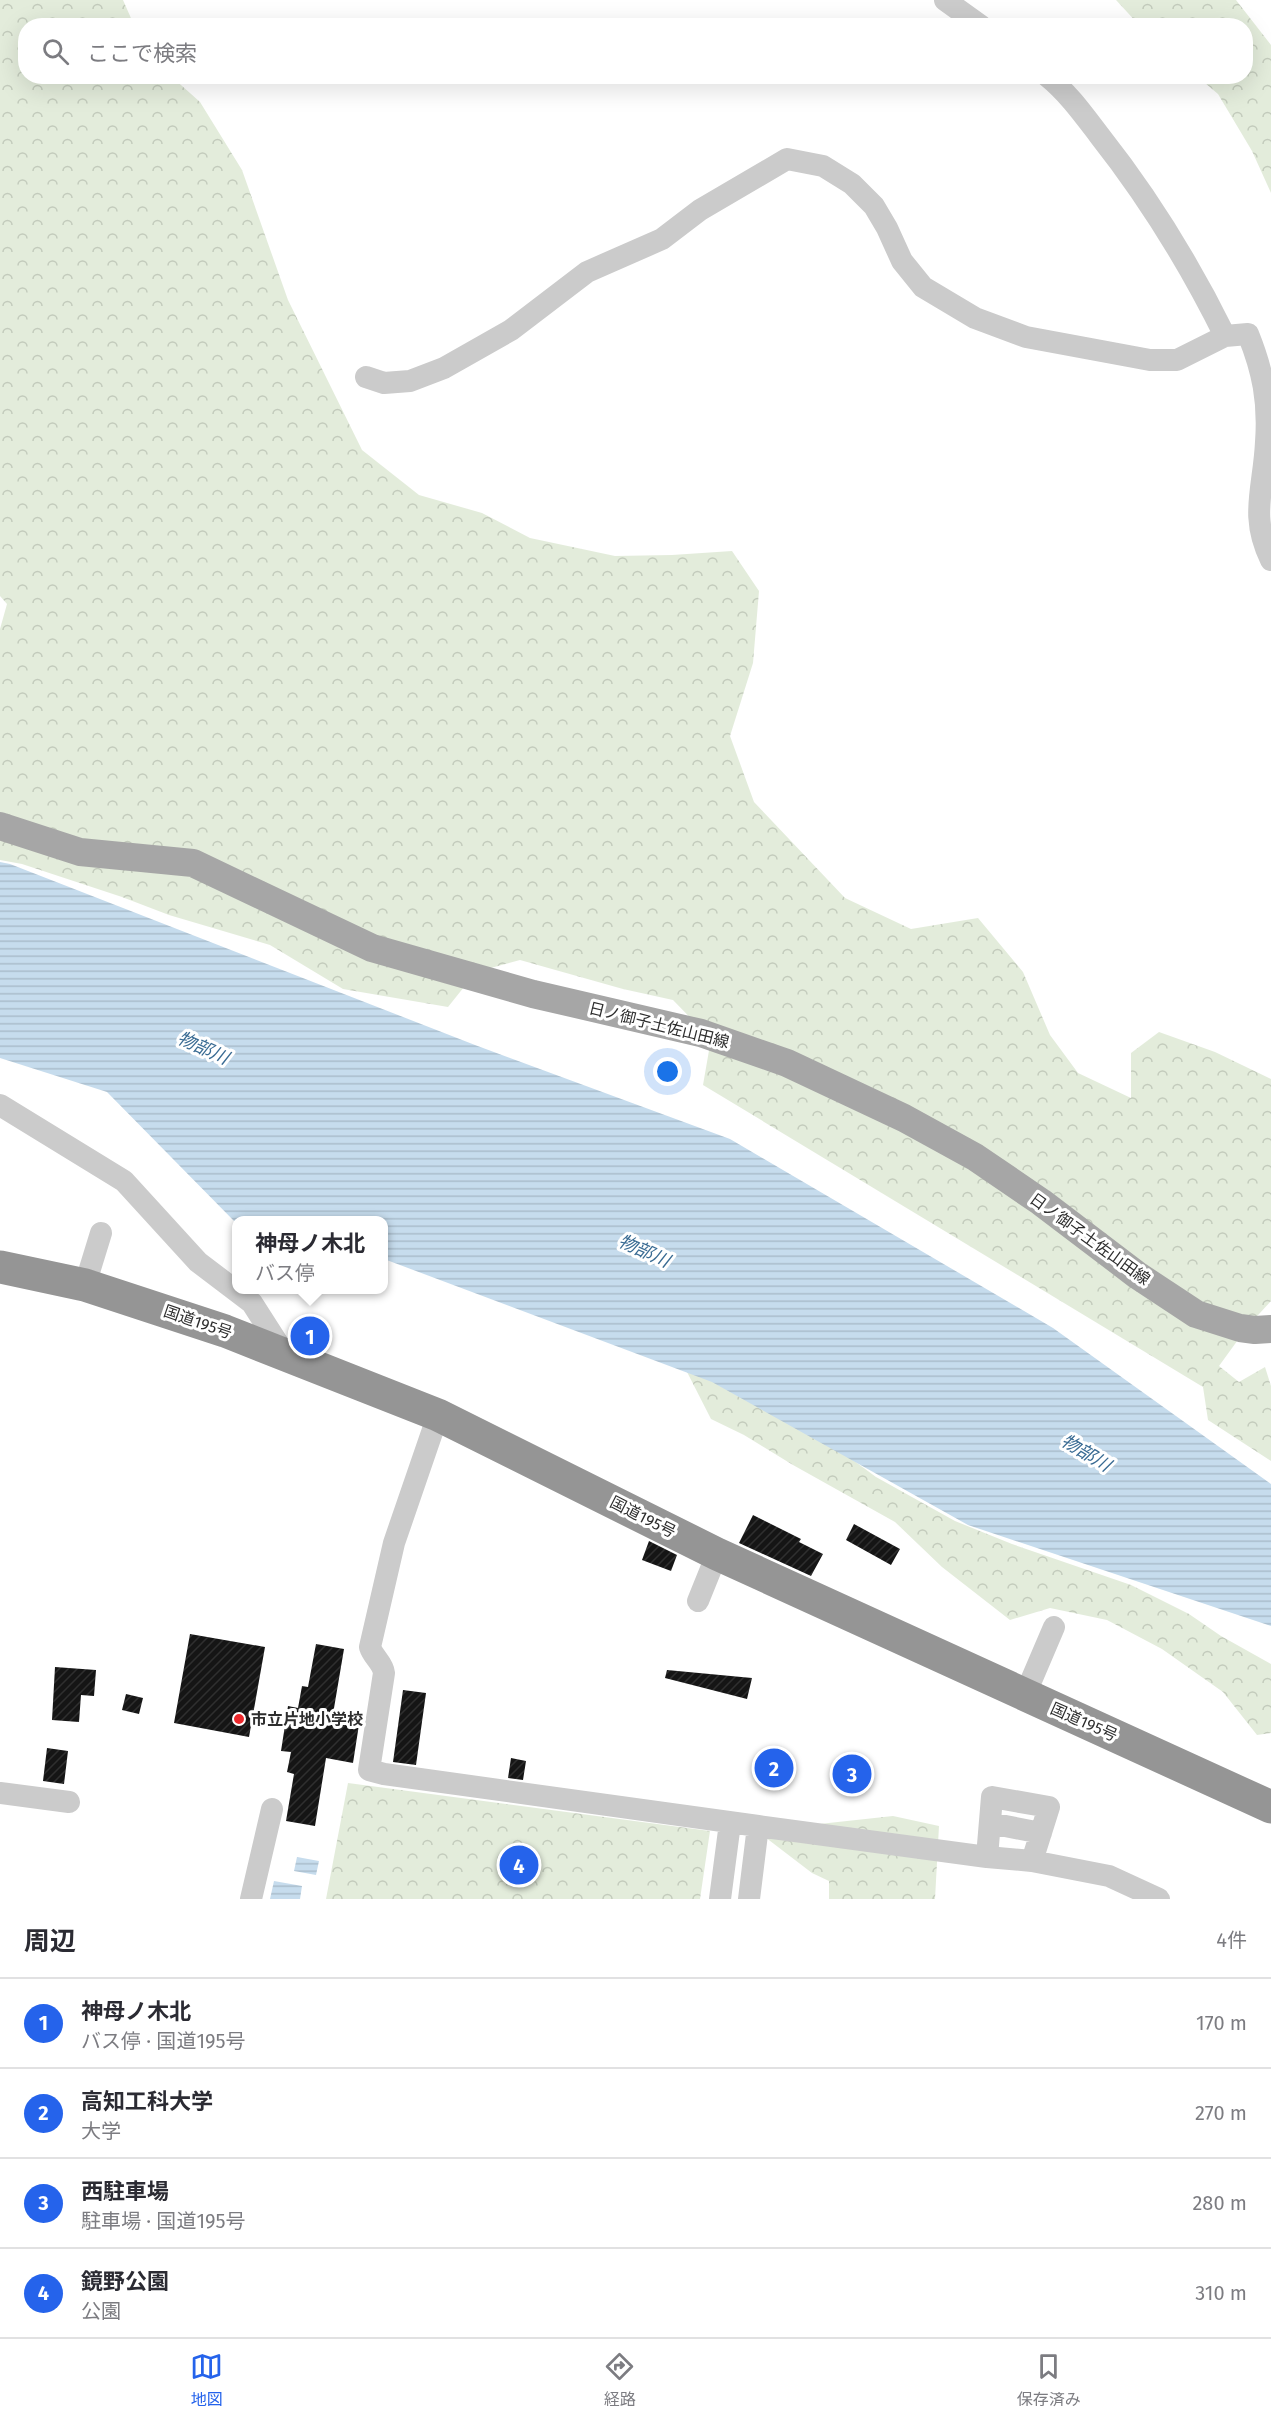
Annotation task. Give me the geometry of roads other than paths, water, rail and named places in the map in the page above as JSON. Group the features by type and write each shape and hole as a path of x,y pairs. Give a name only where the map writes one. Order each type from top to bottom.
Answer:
{"highway":[{"name":"国道195号","path":"0,1268 85,1285 225,1330 438,1415 717,1554 1271,1807"}],"main road":[{"name":"日ノ御子土佐山田線","path":"0,826 80,852 193,863 372,948 533,994 701,1033 787,1063 904,1118 975,1157 1041,1202 1137,1275 1196,1314 1240,1328 1266,1324"}],"street":[{"path":"945,0 970,18"},
{"path":"1056,84 1132,176 1185,261 1225,336"},
{"path":"366,377 384,383 410,381 444,368 511,330 587,272 662,239 700,210 787,159 823,166 852,184 874,206 888,228 902,261 923,286 975,318 1026,337 1150,360 1177,360 1225,336 1248,334 1261,366 1267,408 1266,444 1258,501 1261,540 1271,560"},
{"path":"0,1105 124,1180 198,1262 232,1288"},
{"path":"85,1285 101,1233"},
{"path":"240,1294 252,1303 284,1353"},
{"path":"438,1415 394,1543 370,1647 373,1655 384,1667 384,1673 369,1770 384,1774 758,1826 1032,1861 1109,1876 1159,1899"},
{"path":"698,1601 717,1554"},
{"path":"1025,1695 1054,1627"},
{"path":"0,1792 69,1802"},
{"path":"987,1857 992,1797 1049,1807 1032,1861"},
{"path":"251,1899 272,1809"},
{"path":"720,1899 730,1822"},
{"path":"749,1899 758,1826"}],"water":[{"name":"物部川","path":"0,862 475,1045 730,1139 1053,1328 1271,1484 1271,1626 968,1525 712,1382 388,1260 388,1216 232,1216 232,1219 107,1092 0,1058"},
{"path":"297,1857 319,1861 316,1875 294,1871"},
{"path":"274,1881 302,1886 300,1899 270,1899"}],"place":[{"name":"神母ノ木北","path":"310,1336"},
{"name":"市立片地小学校","path":"239,1719"},
{"name":"高知工科大学","path":"774,1768"},
{"name":"西駐車場","path":"852,1774"},
{"name":"鏡野公園","path":"519,1865"}]}
